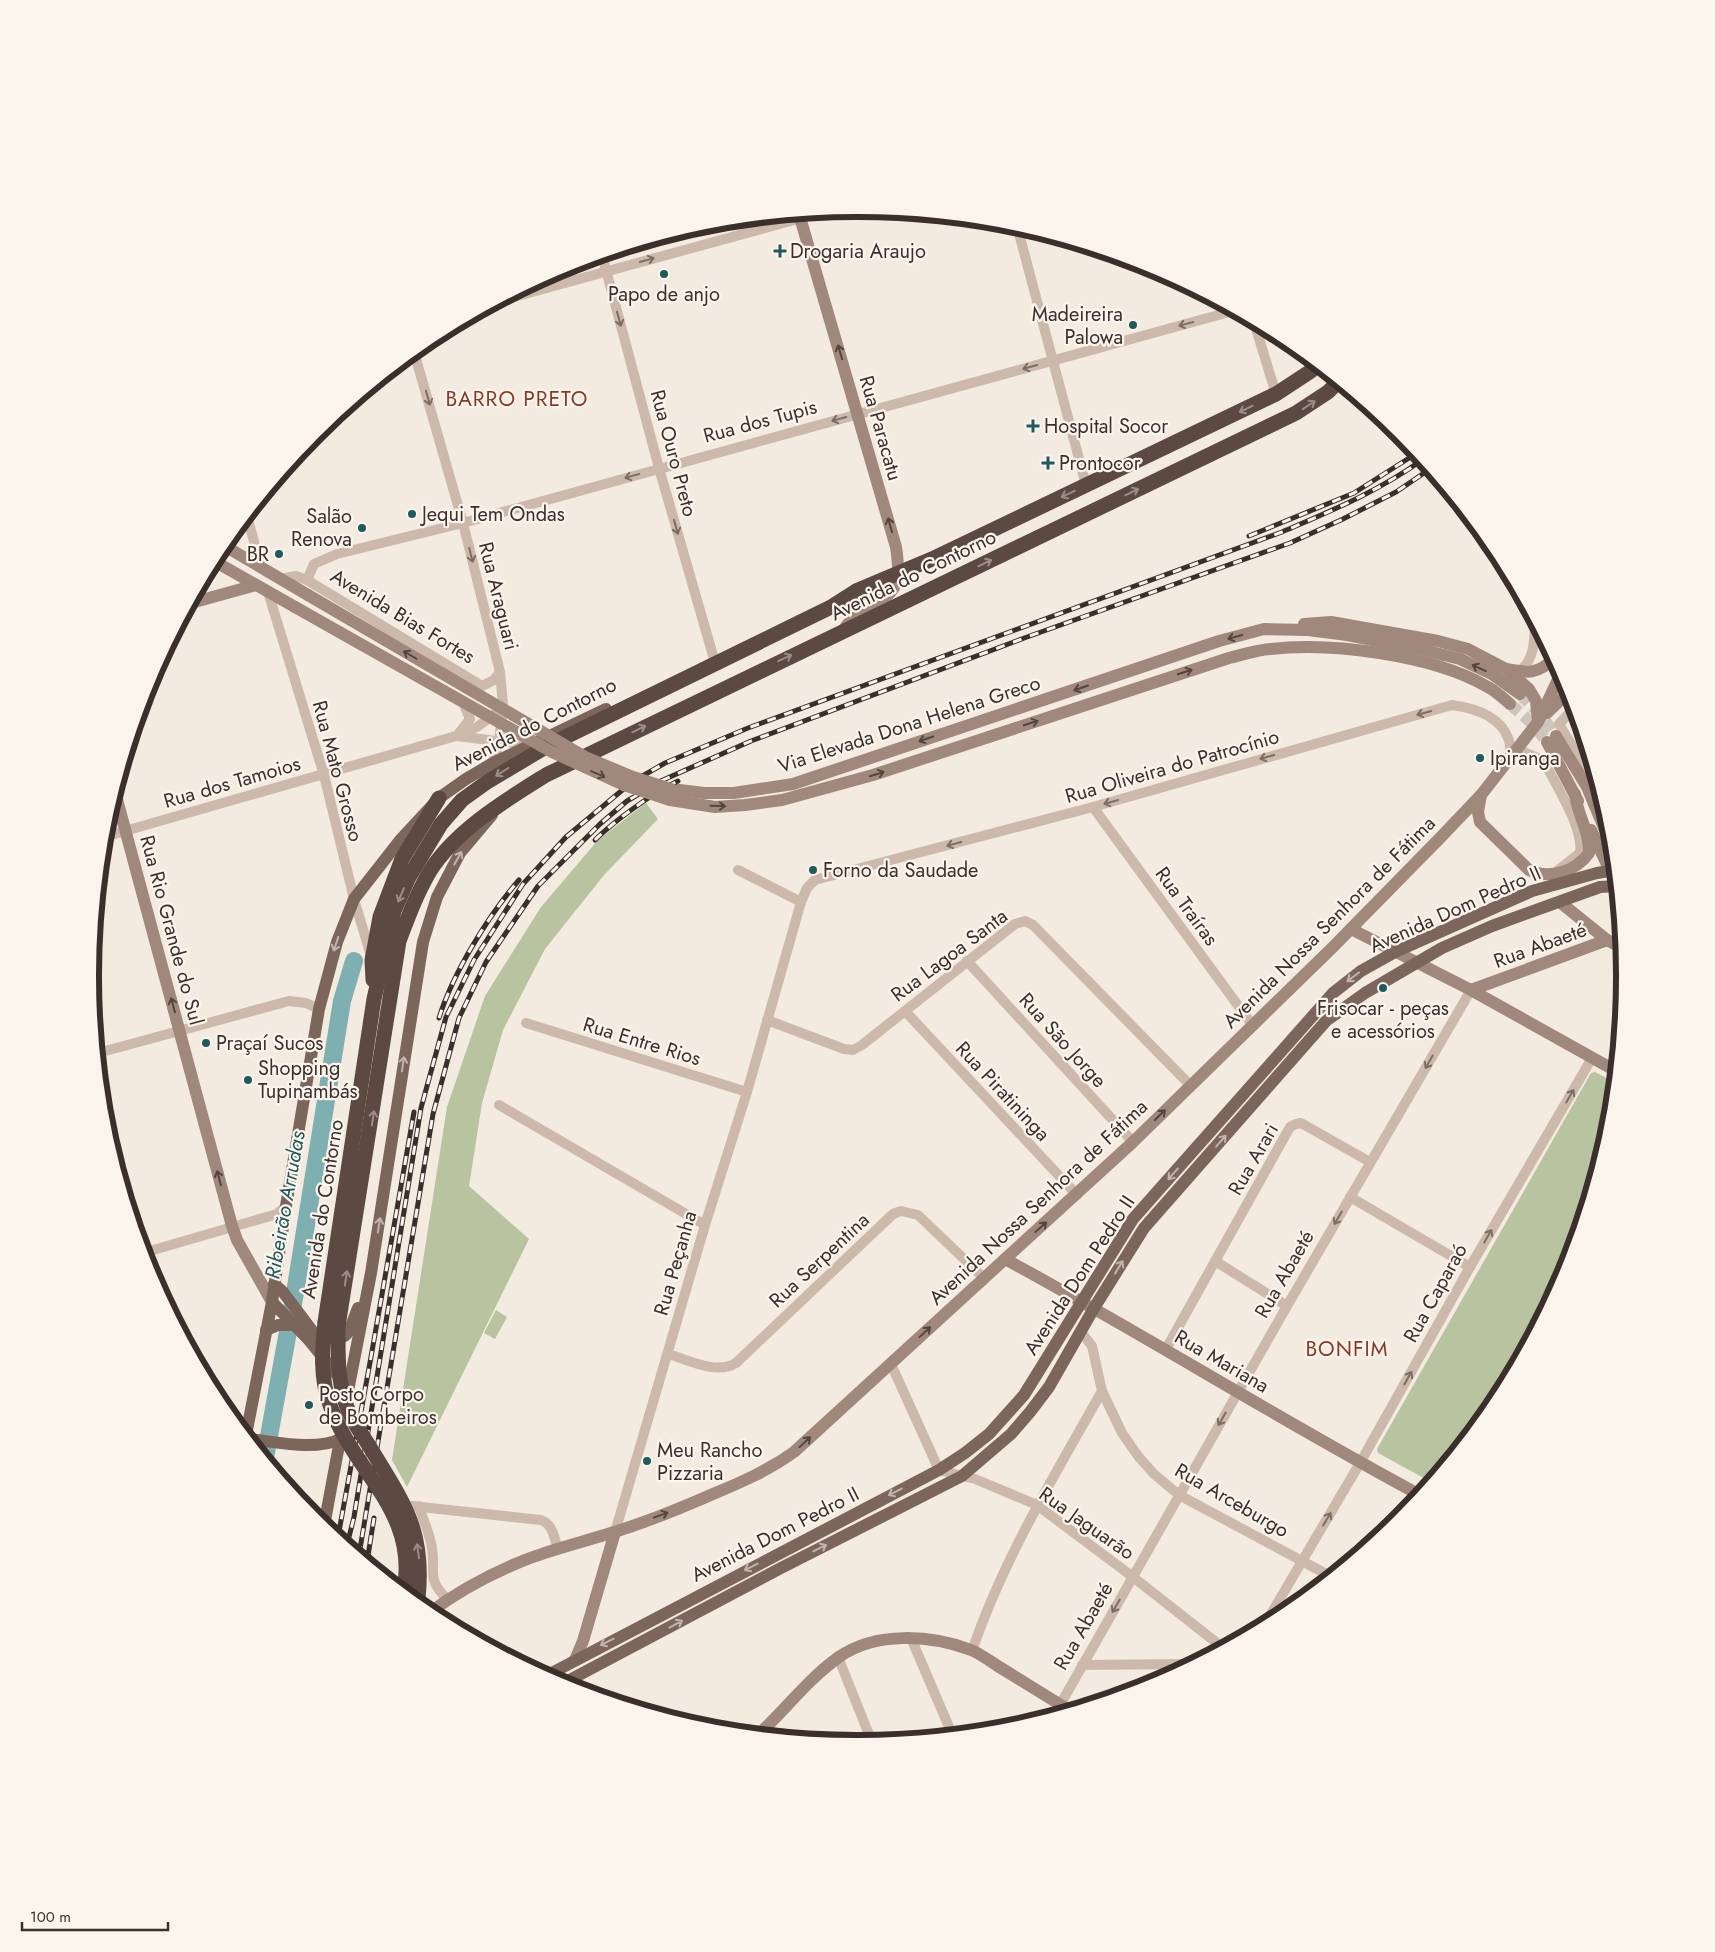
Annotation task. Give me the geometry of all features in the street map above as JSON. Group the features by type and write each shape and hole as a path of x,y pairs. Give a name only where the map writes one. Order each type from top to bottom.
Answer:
{"highway":[{"name":"Avenida do Contorno","path":"332,1324 374,999 394,911 426,846 441,824 462,800 487,782 549,745 831,607 856,591 1086,485 1276,394 1313,369"},
{"name":"Avenida do Contorno","path":"411,1589 407,1574 405,1547 397,1521 386,1499 348,1441 330,1407 322,1369 376,1099 399,941 413,903 431,870 445,852 465,833 504,801 546,775 1296,413 1334,386"},
{"path":"374,999 372,960 380,917 402,859 439,798"}],"main road":[{"name":"Avenida do Contorno","path":"250,1430 272,1328 272,1302 279,1288 286,1206 319,1009 336,942 354,899 401,839 439,798 466,779 528,745 714,658 830,601 856,591"},
{"name":"Avenida do Contorno","path":"326,1517 371,1273 423,942 437,897 460,853 504,801"},
{"name":"Avenida Dom Pedro II","path":"554,1671 939,1470 965,1453 989,1434 1024,1394 1133,1219 1332,993 1361,971 1395,952 1532,891 1609,874"},
{"name":"Avenida Dom Pedro II","path":"572,1679 962,1476 1011,1434 1049,1387 1094,1308 1144,1228 1316,1031 1339,1010 1415,962 1442,948 1492,926 1561,903 1600,887 1611,886"},
{"path":"272,1302 295,1325 308,1333 317,1337 339,1339 348,1333 371,1273"},
{"path":"279,1288 348,1389"},
{"path":"272,1328 295,1325"},
{"path":"256,1438 296,1444 325,1444 341,1439"}],"street":[{"name":"Rua Paracatu","path":"801,220 896,547 898,573 895,587 888,597 848,621 843,631"},
{"path":"525,294 779,222"},
{"path":"1019,235 1054,360 1086,485"},
{"name":"Rua Ouro Preto","path":"604,262 659,468 714,658"},
{"name":"Rua dos Tupis","path":"307,580 314,564 337,554 463,523 1226,313"},
{"path":"1257,331 1276,394"},
{"name":"Rua Araguari","path":"416,359 463,523 500,672 503,705 499,742 493,764"},
{"path":"248,524 261,567"},
{"name":"Avenida Bias Fortes","path":"230,549 308,595"},
{"path":"221,564 271,594 282,607 465,707 470,719 456,736"},
{"name":"Avenida Bias Fortes","path":"281,579 296,576 307,580 482,686 494,680 500,672"},
{"path":"198,600 256,585"},
{"name":"Via Elevada Dona Helena Greco","path":"271,594 552,752 624,785 715,807 782,800 872,775 1229,658 1268,649 1345,648 1418,661 1456,672 1487,686 1510,704"},
{"name":"Rua Mato Grosso","path":"271,594 324,775 354,899 372,960"},
{"name":"Via Elevada Dona Helena Greco","path":"308,595 585,757 670,795 734,793 793,784 1219,642 1264,629 1308,630 1347,635 1460,659 1492,674 1520,694"},
{"path":"1264,629 1331,622 1468,648 1506,669 1529,689 1536,700 1538,722"},
{"path":"1519,672 1528,664 1534,646 1535,634"},
{"path":"1534,646 1539,661 1547,662"},
{"path":"1506,669 1529,673 1548,663"},
{"name":"Avenida Nossa Senhora de Fátima","path":"436,1607 482,1579 530,1558 615,1532 749,1480 777,1465 794,1452 1077,1195 1351,929 1481,795 1538,722 1557,683"},
{"path":"465,707 478,702 482,686"},
{"path":"1538,722 1562,697"},
{"name":"Rua dos Tamoios","path":"112,834 456,736 486,722 503,705"},
{"name":"Rua Oliveira do Patrocínio","path":"815,880 1093,807 1452,705 1466,707 1491,717 1503,727 1514,754"},
{"path":"1569,714 1559,724 1587,771"},
{"name":"Rua dos Tamoios","path":"456,736 528,745"},
{"path":"1599,816 1587,787 1551,739 1607,862"},
{"path":"1514,754 1540,759 1546,765 1579,832 1580,853 1553,875"},
{"path":"1481,795 1478,812 1480,822 1529,870 1539,875 1553,875 1577,865 1589,853 1590,842 1576,806 1575,794"},
{"name":"Rua Rio Grande do Sul","path":"119,805 232,1226 237,1240 272,1302"},
{"name":"Rua Traíras","path":"1093,807 1253,1026"},
{"path":"738,870 801,902"},
{"name":"Rua Peçanha","path":"575,1660 583,1642 747,1092 801,902 807,888 815,880"},
{"path":"1561,903 1607,940 1615,944"},
{"name":"Rua Lagoa Santa","path":"767,1020 844,1049 853,1050 862,1046 1015,924 1021,921 1029,922 1190,1085"},
{"path":"1351,929 1471,990 1611,1068"},
{"name":"Rua Abaeté","path":"1066,1705 1082,1665 1287,1306 1471,990 1607,940"},
{"name":"Rua São Jorge","path":"967,961 1133,1142"},
{"path":"103,1052 179,1029 289,1001 306,1003 319,1009"},
{"name":"Rua Piratininga","path":"905,1011 1077,1195"},
{"name":"Rua Entre Rios","path":"526,1023 747,1092"},
{"name":"Rua Caparaó","path":"1274,1610 1592,1058"},
{"path":"499,1105 706,1225"},
{"name":"Rua Arari","path":"1166,1350 1292,1125 1301,1123 1370,1162"},
{"path":"1350,1198 1470,1267"},
{"path":"151,1251 277,1214 286,1206"},
{"name":"Rua Serpentina","path":"668,1354 718,1369 736,1363 893,1214 901,1211 918,1215 984,1278"},
{"name":"Rua Mariana","path":"1005,1259 1094,1308 1360,1463 1414,1492"},
{"path":"1215,1261 1287,1306"},
{"name":"Rua Arceburgo","path":"1081,1332 1092,1346 1102,1391 1122,1433 1138,1456 1154,1474 1179,1494 1325,1573"},
{"path":"891,1364 939,1470"},
{"path":"972,1651 985,1612 1037,1506 1102,1391"},
{"name":"Rua Jaguarão","path":"939,1470 974,1479 1037,1506 1133,1577 1217,1644"},
{"path":"447,1599 433,1582 432,1546 415,1506 548,1522 558,1549"},
{"path":"911,1638 950,1729"},
{"path":"764,1729 812,1678 851,1649 877,1640 911,1638 943,1642 972,1651 1063,1706"},
{"path":"838,1658 869,1735"},
{"path":"1082,1665 1177,1664"}],"green space":[{"path":"646,803 658,819 604,875 545,949 503,1030 482,1103 469,1186 529,1239 407,1487 392,1460 447,1107 485,996 541,907 598,840"},
{"path":"1595,1072 1609,1080 1602,1124 1576,1220 1558,1266 1538,1312 1515,1355 1488,1398 1459,1438 1425,1479 1378,1453 1377,1449 1591,1073"},
{"path":"496,1310 507,1317 495,1339 484,1333"}],"waterway":[{"name":"Ribeirão Arrudas","path":"266,1451 295,1293 342,1001 354,961"}],"tunnel":[{"path":"1520,694 1540,714 1556,736"},
{"path":"1510,704 1533,724 1547,742"}],"railway":[{"path":"1249,536 1354,493 1411,457"},
{"path":"349,1538 354,1517 421,1108 446,1017 474,960 523,884 566,837 632,782 665,763 748,728 1282,532 1371,491 1417,464"},
{"path":"360,1549 433,1114 459,1018 486,962 538,886 600,824 627,801 663,780 751,741 1027,637 1290,543 1396,492 1425,473"},
{"path":"595,840 635,808 678,781"},
{"path":"439,1018 462,964 495,910 519,880"},
{"path":"339,1530 414,1112"},
{"path":"368,1555 374,1518"}],"place":[{"name":"Drogaria Araujo","path":"780,251"},
{"name":"Papo de anjo","path":"664,274"},
{"name":"Madeireira Palowa","path":"1133,325"},
{"name":"Hospital Socor","path":"1033,426"},
{"name":"Prontocor","path":"1048,463"},
{"name":"Jequi Tem Ondas","path":"412,514"},
{"name":"Salão Renova","path":"362,528"},
{"name":"BR","path":"279,554"},
{"name":"Ipiranga","path":"1480,758"},
{"name":"Forno da Saudade","path":"813,870"},
{"name":"Frisocar - peças e acessórios","path":"1383,988"},
{"name":"Praçaí Sucos","path":"206,1043"},
{"name":"Shopping Tupinambás","path":"248,1080"},
{"name":"Posto Corpo de Bombeiros","path":"309,1405"},
{"name":"Meu Rancho Pizzaria","path":"647,1461"}],"district":[{"name":"BARRO PRETO","path":"517,399"},
{"name":"BONFIM","path":"1347,1349"}]}
